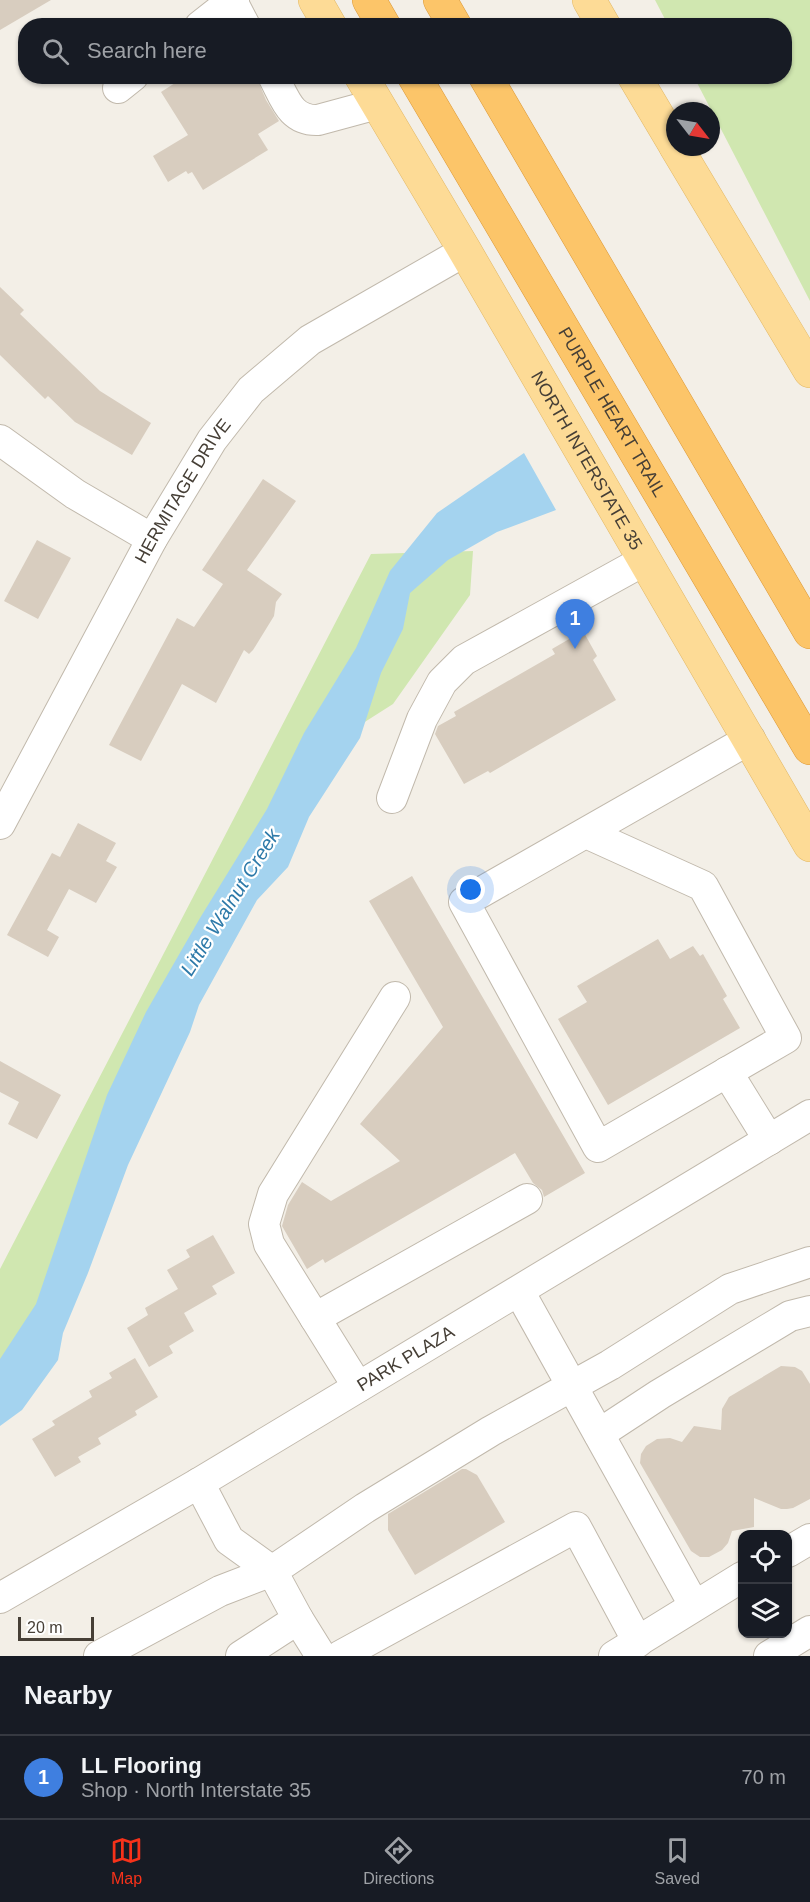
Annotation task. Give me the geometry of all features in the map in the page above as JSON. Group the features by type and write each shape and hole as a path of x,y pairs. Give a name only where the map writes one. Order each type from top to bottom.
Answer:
{"highway":[{"path":"369,0 379,18"},
{"path":"441,0 451,18"},
{"name":"PURPLE HEART TRAIL","path":"419,84 810,748"},
{"path":"490,84 810,632"}],"main road":[{"path":"315,0 325,18"},
{"path":"589,0 599,18"},
{"path":"639,84 666,129"},
{"name":"NORTH INTERSTATE 35","path":"369,90 810,844"},
{"path":"682,156 810,371"}],"street":[{"path":"217,18 237,9"},
{"path":"278,84 294,113 309,120 318,120 369,90"},
{"name":"HERMITAGE DRIVE","path":"0,824 152,538 212,440 251,390 310,340 465,251"},
{"path":"0,440 75,494 152,538"},
{"path":"392,798 422,719 442,682 464,660 645,560"},
{"path":"586,833 703,886 786,1038 598,1147 464,902 750,739"},
{"path":"358,1388 269,1244 264,1224 273,1194 395,997"},
{"path":"727,1072 769,1140"},
{"name":"PARK PLAZA","path":"0,1598 199,1483 810,1115"},
{"path":"315,1318 527,1199"},
{"path":"99,1656 220,1592 272,1571 374,1502 491,1431 610,1365 730,1289 810,1262"},
{"path":"519,1291 694,1605"},
{"path":"599,1434 660,1394 790,1316 810,1311"},
{"path":"199,1483 229,1540 272,1571 321,1656"},
{"path":"340,1656 576,1527 626,1649 738,1579"},
{"path":"792,1550 810,1539"},
{"path":"241,1656 298,1619"},
{"path":"769,1656 810,1631"}],"green space":[{"path":"655,0 810,0 810,301 720,127 720,102 707,102 698,84 792,84 792,18 664,18"},
{"path":"473,551 470,595 393,704 360,725 227,938 0,1415 0,1269 371,554"}],"water":[{"name":"Little Walnut Creek","path":"524,453 556,510 497,532 448,560 410,593 403,629 381,673 360,738 309,817 288,867 257,900 199,1005 190,1032 128,1165 63,1333 58,1360 22,1410 0,1426 0,1359 36,1304 107,1095 146,1012 267,809 304,733 356,648 390,571 437,513"}],"building":[{"path":"0,0 51,0 18,18 0,30"},
{"path":"174,84 259,84 279,121 258,134 268,150 203,190 192,172 188,174 186,171 168,182 153,156 188,135 161,92"},
{"path":"0,287 24,310 20,314 100,391 151,423 132,455 75,422 48,396 45,399 0,355"},
{"path":"263,479 296,501 247,570 282,594 276,602 274,616 253,650 249,654 244,650 216,703 182,684 141,761 109,745 177,618 194,627 223,584 202,570"},
{"path":"37,540 71,558 38,619 4,601"},
{"path":"583,631 597,656 593,660 616,700 490,773 488,771 464,784 435,734 438,726 456,716 454,712 555,654 552,649"},
{"path":"78,823 116,843 106,861 117,867 96,903 69,889 47,930 59,937 48,957 7,935 52,853 60,857"},
{"path":"412,876 585,1173 544,1197 542,1190 533,1183 515,1153 325,1263 323,1259 307,1269 282,1226 288,1205 302,1182 331,1201 400,1161 360,1124 443,1027 369,901"},
{"path":"658,939 670,959 693,946 700,956 703,954 727,996 723,999 740,1028 608,1105 558,1019 587,1002 577,986"},
{"path":"0,1061 61,1095 37,1139 8,1124 19,1102 0,1092"},
{"path":"213,1235 235,1273 212,1286 217,1294 184,1313 194,1331 169,1346 173,1353 149,1367 127,1328 148,1315 145,1308 178,1289 167,1270 190,1257 186,1250"},
{"path":"135,1358 158,1397 135,1411 137,1415 98,1438 101,1444 78,1457 81,1462 55,1477 32,1439 55,1425 52,1421 92,1397 89,1391 112,1378 109,1373"},
{"path":"781,1366 795,1367 802,1371 810,1384 810,1499 793,1508 781,1509 754,1498 754,1527 732,1531 728,1543 722,1550 709,1557 700,1557 691,1551 640,1463 641,1454 646,1446 657,1439 670,1438 682,1442 694,1426 721,1430 722,1409 729,1397"},
{"path":"462,1469 477,1475 505,1522 415,1575 388,1530 388,1514"}],"place":[{"name":"LL Flooring","path":"575,649"}]}
